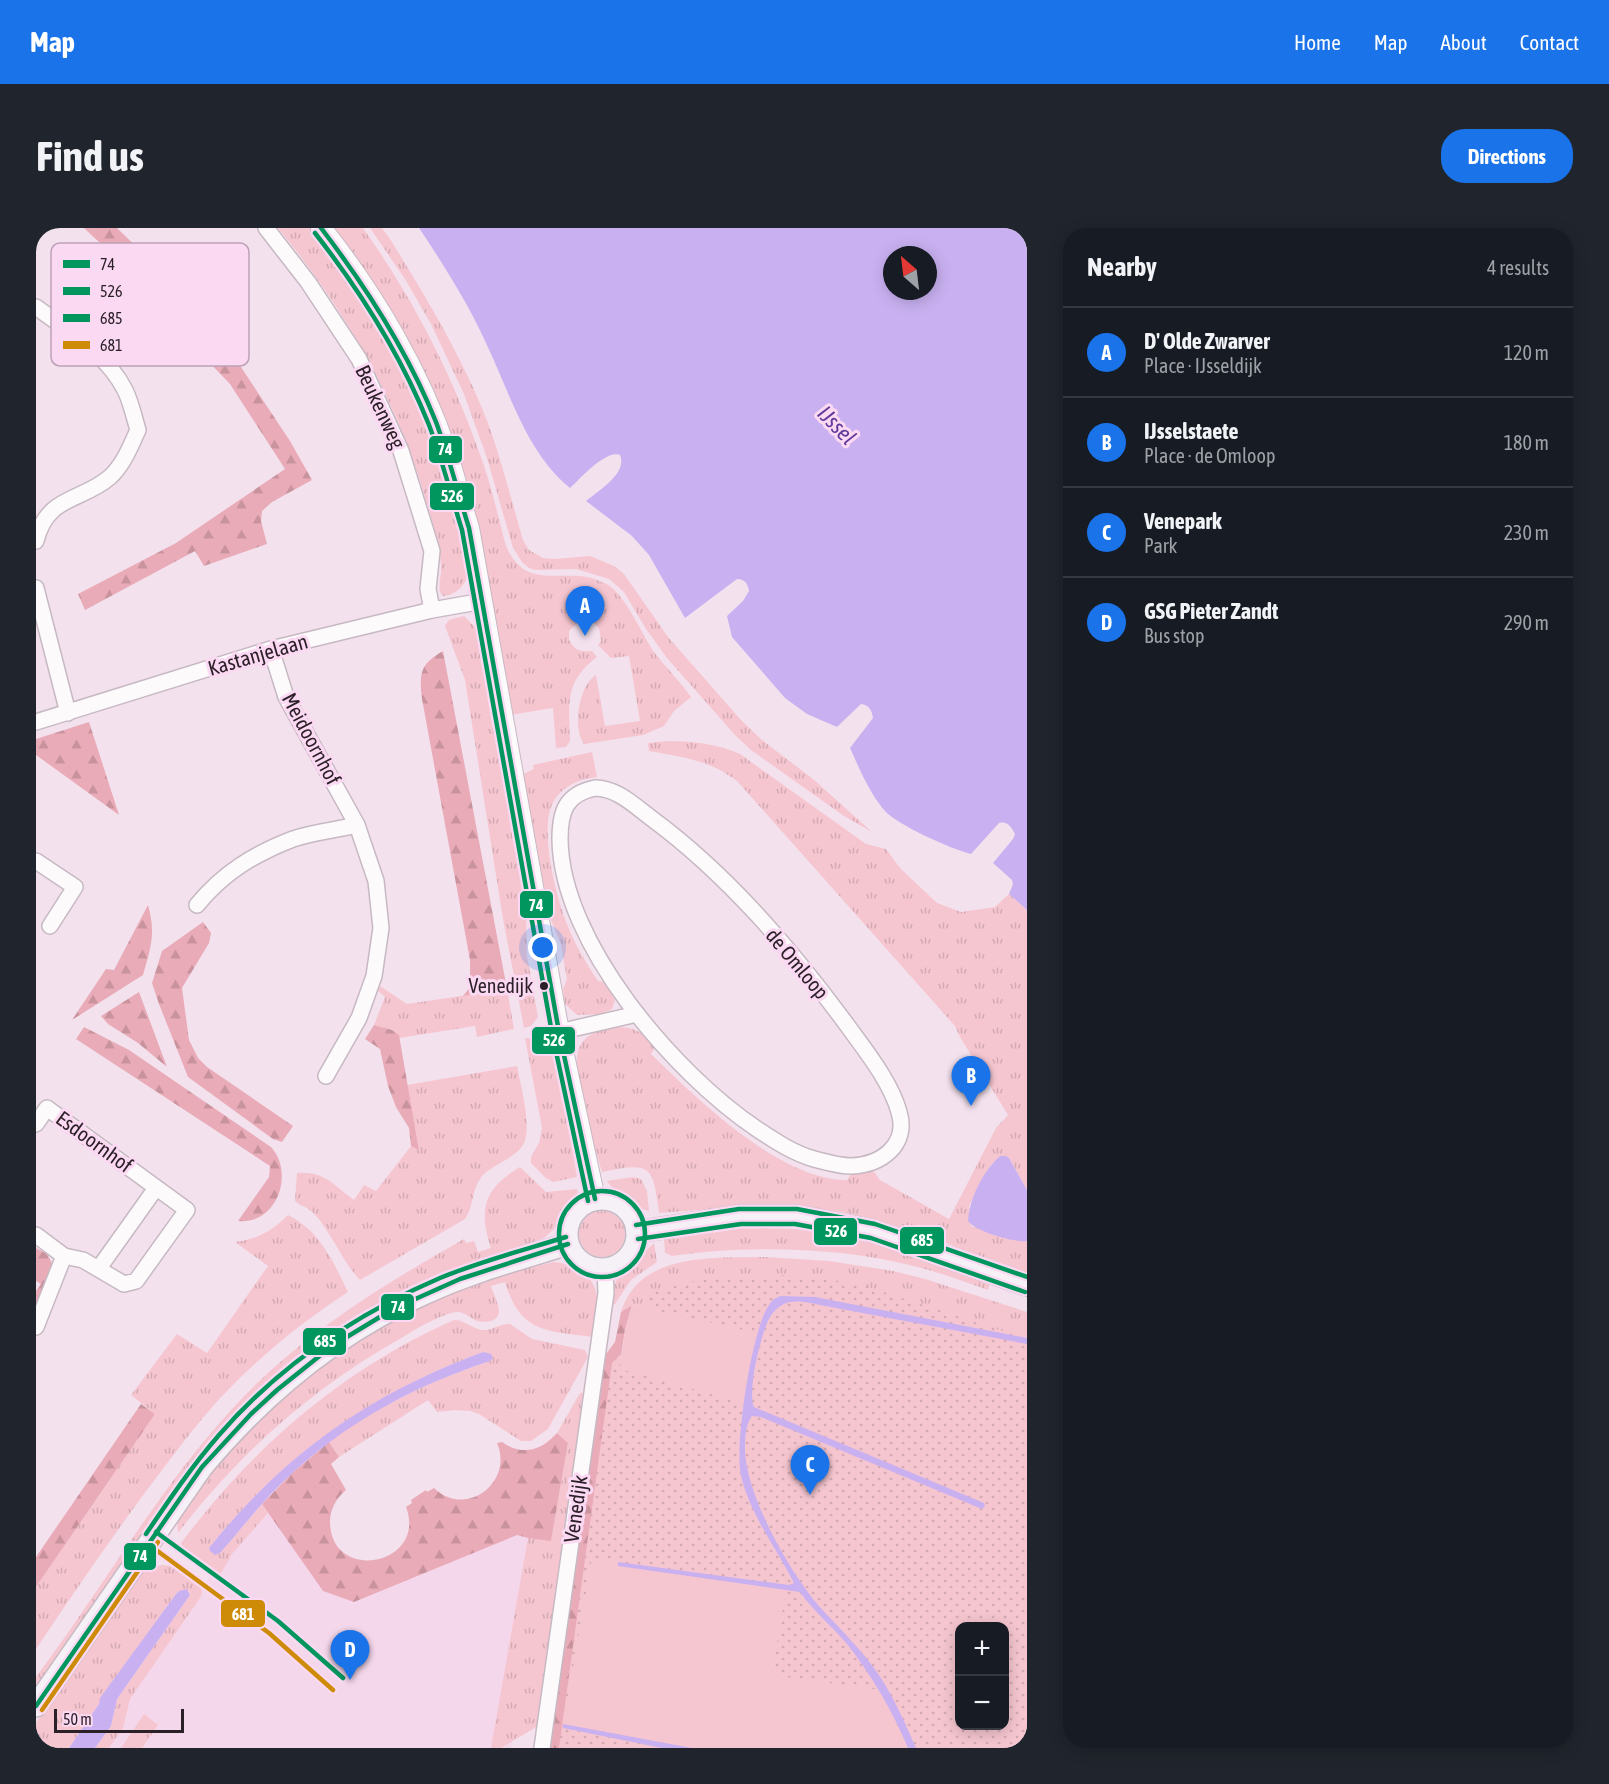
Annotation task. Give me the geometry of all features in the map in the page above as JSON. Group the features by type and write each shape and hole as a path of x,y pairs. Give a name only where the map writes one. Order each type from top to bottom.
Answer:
{"main road":[{"path":"595,1199 613,1200 622,1205 636,1222 637,1232 632,1254 614,1267 605,1269 590,1268 581,1262 568,1244 567,1231 574,1212 595,1199"},
{"path":"637,1232 740,1216 796,1216 873,1231 1027,1285"},
{"path":"36,1706 202,1467 235,1429 278,1388 334,1343 394,1308 459,1279 568,1244"}],"street":[{"name":"Beukenweg","path":"266,228 308,282 359,359 401,451 432,551 428,590 432,610"},
{"path":"321,228 343,255 386,322 416,378 447,452 469,528 559,1032 595,1199"},
{"path":"36,307 51,318"},
{"path":"36,541 38,532 53,508 108,478 122,464 138,430 125,390 109,366"},
{"path":"36,588 68,712"},
{"name":"Kastanjelaan","path":"36,722 271,649 432,610 483,601"},
{"name":"Meidoornhof","path":"271,649 286,697 357,825 376,880 381,928 374,976 359,1018 326,1076"},
{"name":"de Omloop","path":"595,788 611,791 631,803 689,848 740,898 803,968 856,1037 893,1095 903,1127 893,1149 874,1162 853,1166 838,1166 808,1158 790,1150 745,1121 707,1092 675,1061 637,1014 616,986 598,955 570,897 560,853 562,813 576,795 595,788"},
{"path":"197,905 213,885 240,864 294,839 357,825"},
{"path":"36,861 75,887 50,927"},
{"path":"559,1032 637,1014"},
{"name":"Esdoornhof","path":"36,1124 47,1108 187,1210 136,1281 124,1284 83,1260 64,1256 36,1235"},
{"path":"99,1268 156,1188"},
{"path":"36,1327 64,1256"},
{"name":"Venedijk","path":"542,1748 598,1354 606,1293 605,1269"}],"shaded area":[{"path":"268,1509 324,1588 529,1527 541,1552 511,1748 104,1748 127,1696 216,1568"}],"green space":[{"path":"84,228 117,228 132,243 100,243"},
{"path":"278,228 311,228 365,303 402,373 439,464 465,550 466,578 462,586 451,594 443,596 440,592 441,569 438,543 416,469 386,395 348,325 303,259"},
{"path":"335,228 363,228 414,307 467,420 487,475 505,544 518,565 542,575 586,577 615,590 654,652 691,697 674,711 664,726 643,735 584,744 578,728 579,707 585,688 596,675 605,726 640,721 629,656 611,658 598,645 601,641 599,628 591,620 580,620 569,631 569,640 576,649 592,651 597,657 586,666 574,685 569,705 570,741 566,747 556,748 553,708 510,715 484,553 461,463 433,392 398,324"},
{"path":"370,228 382,228 390,239 462,364 488,424 523,540 529,550 543,558 590,556 614,566 624,574 668,637 741,720 762,740 813,779 872,832 844,816 751,750 735,735 667,658 624,592 609,579 576,569 536,570 522,562 513,548 487,458 464,394 431,324 405,279"},
{"path":"213,366 240,366 290,441 312,480 272,502 262,511 261,521 267,544 204,566 195,551 85,610 78,594 176,543 285,469 230,384"},
{"path":"464,616 476,628 478,637 523,884 527,956 538,1017 531,1026 524,1028 503,919 465,680 445,626 449,620"},
{"path":"443,651 507,989 463,996 470,987 470,960 421,690 421,676 425,665"},
{"path":"89,722 119,815 36,755 36,739"},
{"path":"668,741 705,744 740,754 866,844 886,849 900,868 937,903 961,912 995,907 1009,894 1027,910 1027,1190 1009,1158 1000,1156 991,1165 969,1206 971,1226 1010,1239 1027,1241 1027,1276 921,1233 841,1212 766,1205 659,1213 654,1185 646,1170 630,1167 602,1172 579,1089 577,1057 580,1046 586,1038 598,1031 611,1028 631,1028 646,1037 655,1047 651,1054 692,1093 741,1134 768,1152 795,1167 821,1176 847,1180 851,1174 872,1169 880,1180 949,1219 996,1128 1008,1115 955,1026 737,781 706,764 649,751 648,743"},
{"path":"592,752 597,777 582,780 562,791 553,803 548,822 551,868 567,924 589,967 598,981 606,982 615,1000 612,1009 601,1014 577,1015 565,1004 563,989 567,979 561,945 544,902 521,775 534,769 533,765"},
{"path":"148,905 152,924 152,940 143,975 72,1020 106,969 114,970"},
{"path":"203,922 211,933 209,943 182,988 189,1040 198,1058 207,1067 293,1126 282,1142 273,1139 188,1077 159,1004 152,983 162,951"},
{"path":"380,986 407,1004 507,989 514,1029 477,1037 475,1026 399,1038 399,1035 392,1030 374,1025 385,997 378,991"},
{"path":"139,992 167,1067 138,1043 108,1024 101,1016"},
{"path":"374,1025 392,1030 399,1035 419,1151 411,1146 409,1128 396,1107 388,1086 380,1049 365,1039"},
{"path":"84,1027 129,1050 271,1147 278,1158 281,1183 272,1206 263,1215 252,1220 238,1221 269,1177 270,1166 76,1039"},
{"path":"525,1038 543,1041 556,1052 577,1177 553,1182 531,1163 542,1128"},
{"path":"517,1066 527,1128 523,1145 478,1181 465,1219 360,1280 349,1267 318,1218 295,1201 297,1173 315,1174 322,1177 354,1200 364,1185 376,1191 411,1146 418,1151 407,1085"},
{"path":"520,1167 546,1192 577,1189 578,1192 554,1229 544,1238 492,1258 305,1354 36,1690 36,1677 130,1541 204,1441 231,1410 256,1384 311,1337 402,1275 464,1239 466,1243 474,1241 478,1252 491,1248 485,1222 487,1201 498,1183"},
{"path":"633,1177 641,1179 647,1191 649,1211 626,1199 607,1181"},
{"path":"602,1211 611,1212 619,1217 624,1225 624,1243 619,1251 611,1256 602,1257 593,1256 585,1251 580,1243 579,1234 580,1225 585,1217 593,1212"},
{"path":"288,1215 309,1229 317,1238 331,1258 348,1292 271,1349 211,1408 130,1514 36,1649 36,1587 155,1414 131,1395 177,1334 207,1353 268,1266 235,1242 251,1239 264,1233"},
{"path":"728,1228 799,1229 834,1233 900,1250 990,1283 988,1290 909,1265 852,1254 822,1251 730,1250 672,1256 665,1253 664,1239"},
{"path":"654,1243 657,1262 631,1280 615,1304 611,1306 617,1278"},
{"path":"36,1248 47,1254 53,1265 36,1309 36,1291 41,1284 36,1281"},
{"path":"765,1257 829,1261 893,1271 925,1279 1027,1312 1027,1338 815,1297 738,1329 632,1305 621,1312 630,1292 644,1278 661,1268 702,1259"},
{"path":"554,1262 575,1268 589,1278 593,1285 596,1292 597,1310 593,1337 562,1333 537,1326 518,1311 505,1282 491,1286 499,1311 496,1319 482,1322 460,1312 444,1315 370,1356 280,1423 227,1475 178,1533 179,1516 229,1451 262,1416 298,1384 336,1356 376,1330 418,1307 507,1273"},
{"path":"788,1275 856,1283 1027,1339 1027,1748 559,1748 612,1363 634,1341 652,1292 699,1280"},
{"path":"632,1305 625,1330 560,1748 550,1748 578,1538 601,1390 603,1358 615,1342 621,1312"},
{"path":"632,1305 758,1333 743,1403 620,1369 625,1330"},
{"path":"454,1320 482,1330 510,1324 532,1339 585,1350 588,1357 548,1429 531,1441 521,1441 479,1414 455,1410 437,1412 428,1400 339,1457 329,1442 406,1395 490,1361 483,1352 403,1387 332,1430 299,1456 238,1514 209,1548 220,1553 262,1504 268,1513 232,1554 219,1577 183,1548 181,1543 238,1475 303,1414 375,1362"},
{"path":"586,1392 538,1726 501,1748 491,1748 528,1538 551,1540 568,1443 557,1433 580,1393"},
{"path":"141,1404 155,1414 36,1587 36,1557"},
{"path":"557,1433 568,1443 551,1541 517,1535 354,1602 323,1591 262,1504 292,1473 329,1442 339,1457 331,1464 346,1490 337,1500 331,1513 330,1522 334,1542 345,1554 360,1560 377,1560 392,1554 404,1543 409,1527 406,1507 412,1503 411,1500 426,1490 427,1492 434,1488 447,1497 460,1500 472,1498 484,1492 493,1483 499,1471 500,1457 497,1443 502,1442 517,1449 531,1450 544,1444"},
{"path":"592,1558 618,1562 618,1566 786,1590 772,1675 880,1690 908,1748 692,1748 563,1724"},
{"path":"161,1565 174,1566 201,1587 202,1595 130,1699 123,1728 109,1748 95,1748 111,1726 117,1699 190,1595 189,1591 179,1591 176,1594 101,1698 69,1748 36,1748 36,1723 133,1582 146,1570"},
{"path":"144,1714 158,1725 142,1748 121,1748"}],"water":[{"name":"IJssel","path":"419,228 1027,228 1027,910 1009,894 1013,884 1012,880 993,863 1013,839 1015,834 1009,825 999,823 971,854 925,836 891,816 874,796 850,748 873,718 870,708 861,704 837,727 807,714 785,698 732,637 727,616 743,601 749,591 744,581 737,579 685,618 649,555 632,536 586,501 616,475 620,468 620,455 614,454 601,460 570,488 555,473 542,457 520,421 486,343 455,284"},
{"path":"1000,1156 1009,1158 1027,1190 1027,1241 995,1236 978,1229 968,1221 978,1186 988,1169"},
{"path":"780,1296 815,1297 1027,1338 1027,1344 812,1303 792,1302 782,1305 771,1315 759,1348 752,1388 754,1407 984,1503 985,1506 982,1509 761,1417 752,1416 748,1424 745,1451 748,1469 753,1490 772,1533 807,1591 881,1678 916,1748 908,1748 888,1707 856,1656 800,1592 618,1566 618,1562 789,1585 794,1583 751,1505 741,1476 740,1461 742,1414 758,1333 765,1313 773,1300"},
{"path":"483,1352 491,1354 493,1358 400,1398 345,1431 294,1471 264,1501 220,1553 215,1555 210,1551 209,1548 238,1514 268,1483 332,1430 403,1387"},
{"path":"187,1589 190,1595 117,1699 111,1726 95,1748 69,1748 99,1704 100,1698 176,1594"},
{"path":"563,1724 692,1748 662,1748 563,1728"}],"transit line":[{"name":"74","path":"321,228 370,297 413,371 436,422 469,528 559,1032 595,1199"},
{"name":"526","path":"315,233 364,301 406,374 434,438 462,530 552,1033 588,1201"},
{"name":"526","path":"602,1191 626,1198 638,1210 645,1234 638,1258 626,1270 602,1277 578,1270 566,1258 559,1234 566,1210 578,1198 602,1191"},
{"name":"685","path":"636,1225 739,1209 797,1209 875,1224 1027,1277"},
{"name":"526","path":"638,1239 741,1224 795,1224 871,1238 1025,1292"},
{"name":"685","path":"146,1534 190,1471 219,1435 267,1386 320,1344 378,1308 440,1278 566,1237"},
{"name":"74","path":"36,1706 202,1467 251,1414 277,1390 332,1346 393,1309 460,1279 568,1244"},
{"name":"685","path":"156,1532 278,1621 343,1678"},
{"name":"681","path":"42,1710 158,1542"},
{"name":"681","path":"148,1544 269,1633 333,1690"}],"place":[{"name":"D' Olde Zwarver","path":"585,636"},
{"name":"Venedijk","path":"544,986"},
{"name":"IJsselstaete","path":"971,1106"},
{"name":"Venepark","path":"810,1495"},
{"name":"GSG Pieter Zandt","path":"350,1680"}]}
